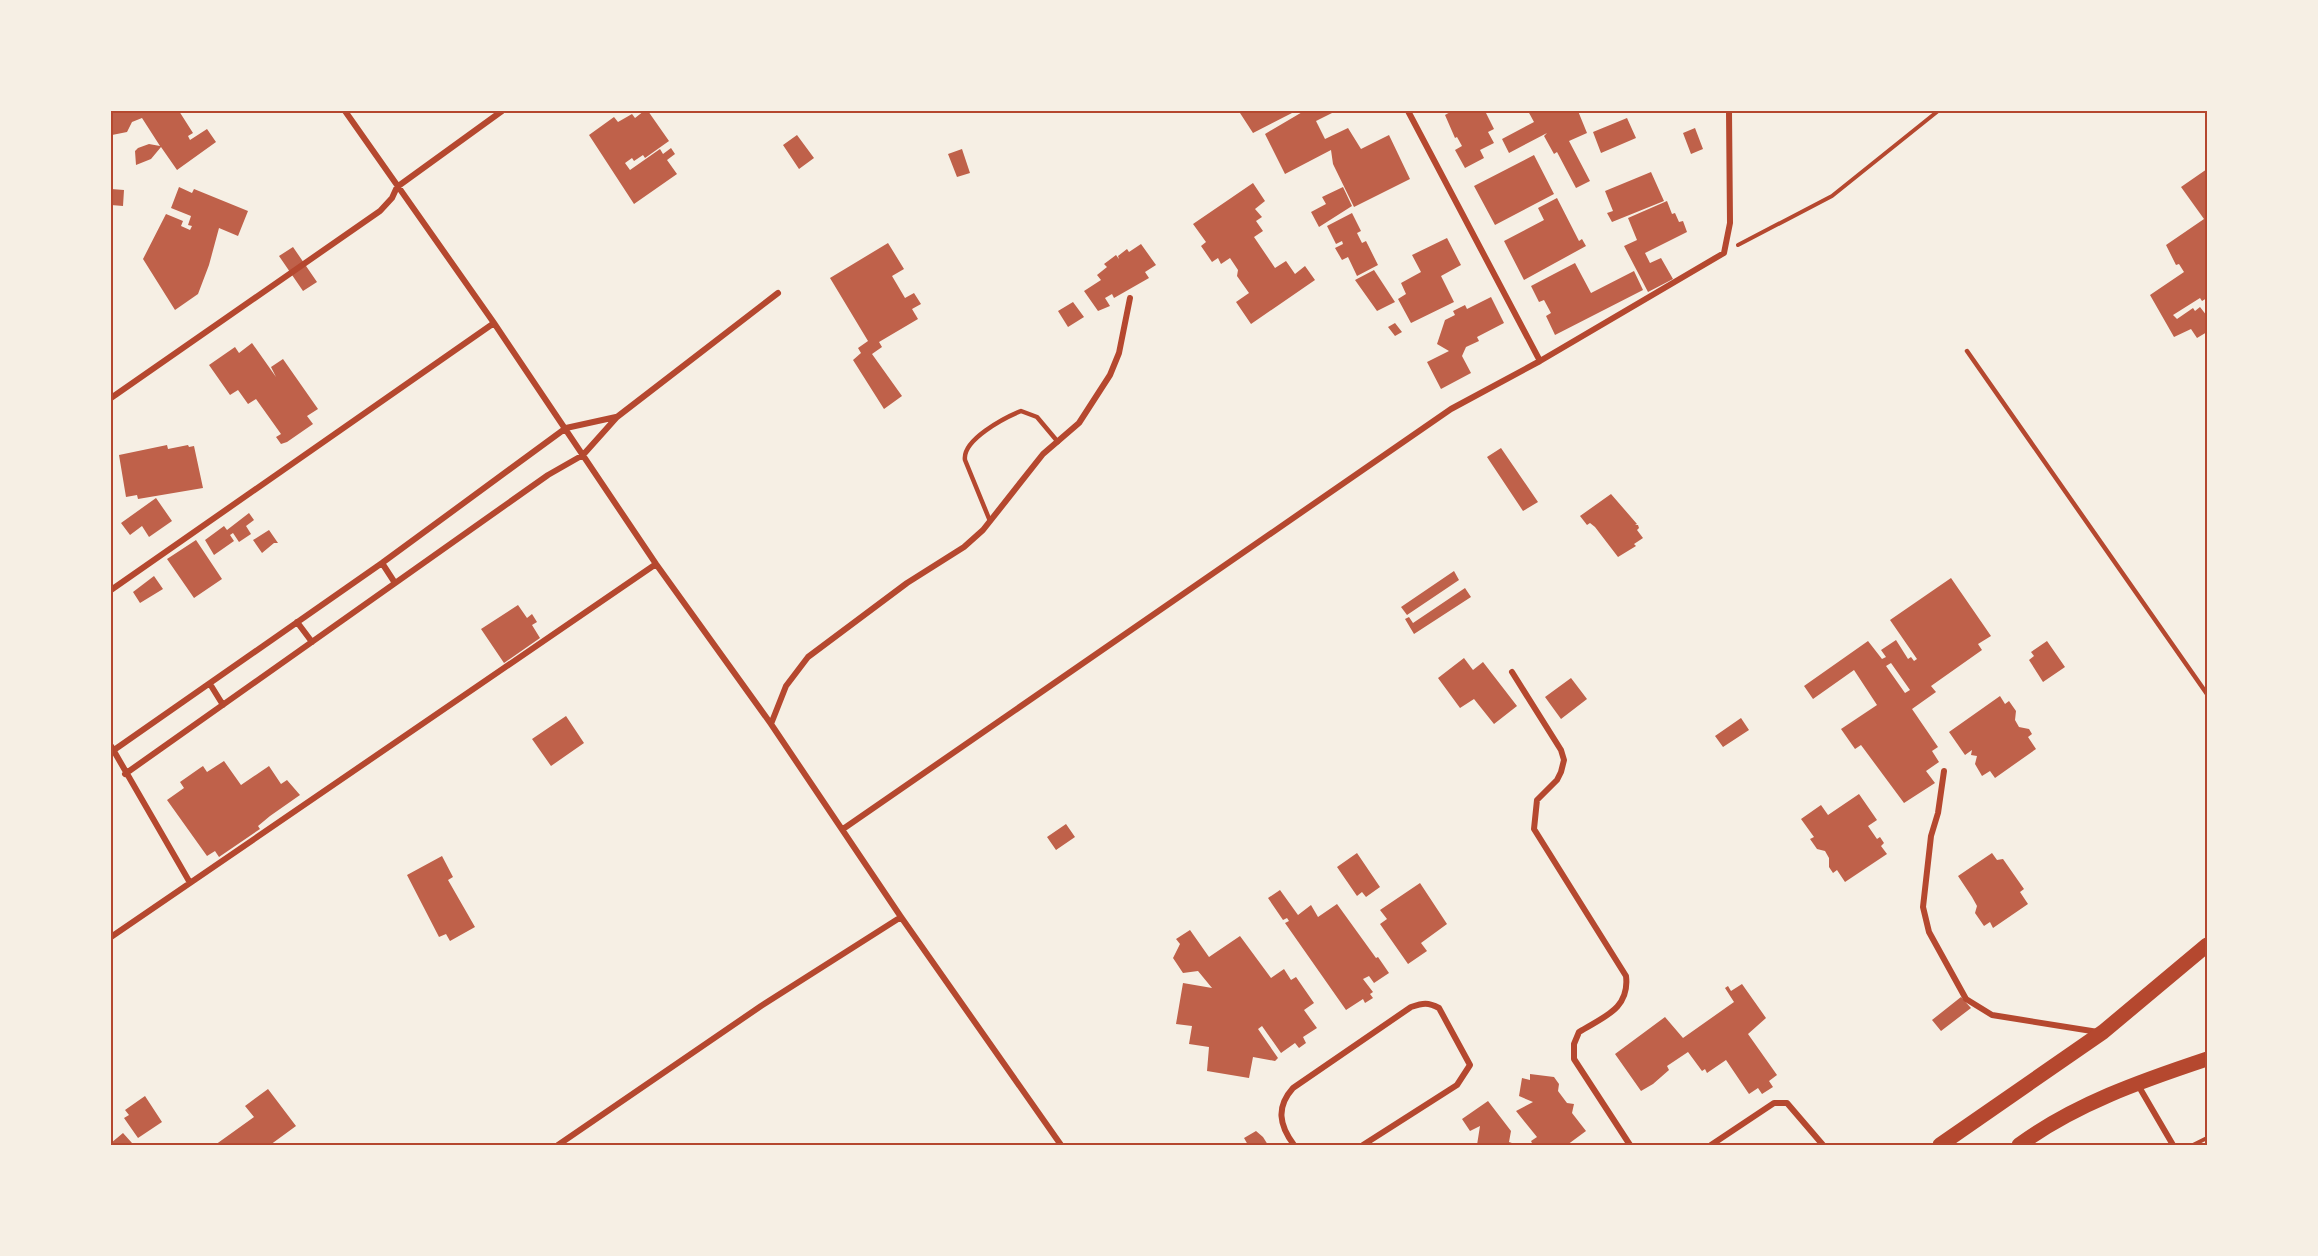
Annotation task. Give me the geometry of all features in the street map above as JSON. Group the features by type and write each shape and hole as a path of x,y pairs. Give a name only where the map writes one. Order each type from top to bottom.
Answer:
{"main road":[{"path":"1940,1145 2103,1032 2207,945"},
{"path":"2019,1145 2050,1122 2136,1082 2207,1059"}],"street":[{"path":"345,111 494,322 656,564 771,724 901,917 1061,1145"},
{"path":"111,398 380,211 392,198 397,187 502,111"},
{"path":"1408,111 1540,360"},
{"path":"843,829 1437,418 1468,398 1540,360 1724,253 1730,223 1729,111"},
{"path":"125,774 548,475 583,455 616,417 778,293"},
{"path":"771,724 786,686 808,657 907,583 964,547 990,521 1043,454 1079,423 1110,375 1125,335 1130,298"},
{"path":"111,590 494,322"},
{"path":"189,881 112,748 210,684 382,563 566,428 616,417"},
{"path":"382,563 395,583"},
{"path":"111,937 189,881 656,564"},
{"path":"297,622 312,642"},
{"path":"1512,672 1561,750 1564,760 1557,780 1537,800 1534,829 1626,976 1626,996 1619,1006 1579,1032 1573,1052 1574,1059 1630,1145"},
{"path":"210,684 223,705"},
{"path":"1944,771 1938,813 1931,837 1923,907 1929,932 1966,999 1992,1015 2103,1032"},
{"path":"558,1145 761,1006 901,917"},
{"path":"1292,1144 1281,1110 1283,1099 1293,1088 1411,1007 1425,1002 1432,1004 1439,1008 1466,1055 1470,1065 1465,1076 1457,1085 1363,1145"},
{"path":"2136,1082 2173,1145"},
{"path":"1711,1145 1774,1103 1787,1103 1823,1145"}],"lane":[{"path":"1967,351 2207,694"},
{"path":"990,521 965,460 964,454 968,446 983,433 1021,411 1037,417 1058,442"}],"path":[{"path":"1724,253 1832,196 1938,111"},
{"path":"2193,1145 2207,1138"}],"building":[{"path":"111,111 179,111 193,133 188,136 190,140 207,129 216,142 177,170 161,147 151,159 136,165 135,151 138,148 149,144 160,146 142,118 132,122 127,132 112,135"},
{"path":"644,111 648,111 669,141 645,158 643,155 634,161 632,158 625,163 630,170 660,149 663,154 671,148 675,154 667,160 677,174 634,204 589,135 614,117 618,122 632,114 635,118"},
{"path":"1243,111 1291,111 1292,113 1253,133 1240,113"},
{"path":"1304,111 1330,111 1332,113 1316,121 1325,139 1348,128 1361,149 1389,135 1410,179 1354,207 1333,164 1331,150 1285,174 1265,134"},
{"path":"1452,111 1485,111 1494,129 1488,132 1494,143 1480,150 1484,158 1465,168 1455,150 1462,146 1457,137 1455,138 1445,115"},
{"path":"1528,111 1578,111 1587,133 1569,141 1590,181 1576,188 1557,152 1554,154 1544,136 1547,133 1509,153 1502,139 1534,122"},
{"path":"1627,118 1636,138 1601,153 1593,132"},
{"path":"1695,128 1703,149 1691,154 1683,133"},
{"path":"797,135 814,158 799,169 783,145"},
{"path":"962,149 970,173 957,177 948,154"},
{"path":"1534,155 1554,194 1495,225 1474,186"},
{"path":"2207,169 2207,298 2202,301 2200,298 2173,315 2177,319 2193,308 2195,311 2200,307 2207,316 2207,332 2197,338 2191,329 2174,337 2150,295 2184,272 2179,264 2176,265 2166,245 2204,219 2181,187"},
{"path":"1651,172 1664,201 1612,222 1607,213 1613,211 1605,191"},
{"path":"1253,183 1265,201 1255,209 1262,217 1256,221 1263,231 1254,237 1275,268 1286,261 1295,274 1305,266 1315,280 1251,324 1236,302 1249,293 1237,276 1238,270 1230,258 1221,264 1218,258 1212,262 1201,246 1206,242 1193,224"},
{"path":"179,187 192,193 194,189 248,211 238,236 219,228 198,294 175,310 143,259 166,214 183,221 181,226 190,230 192,226 188,225 191,216 171,208"},
{"path":"1343,187 1352,206 1319,227 1311,212 1326,204 1322,197"},
{"path":"111,189 124,190 123,206 111,205"},
{"path":"1557,198 1579,241 1582,239 1586,246 1524,280 1504,241 1544,220 1538,208"},
{"path":"1667,201 1672,214 1675,213 1679,222 1683,221 1687,232 1645,253 1650,263 1661,258 1673,279 1648,292 1624,246 1637,240 1628,218"},
{"path":"1352,213 1361,231 1357,233 1362,243 1366,241 1378,265 1357,276 1348,257 1342,260 1335,248 1343,244 1342,241 1336,244 1327,226"},
{"path":"1447,238 1461,265 1441,276 1454,302 1411,323 1398,299 1406,294 1401,283 1421,272 1412,255"},
{"path":"888,243 904,269 892,276 905,298 914,293 921,304 912,309 918,319 879,342 882,347 872,354 902,396 884,409 853,360 861,353 858,348 868,341 830,278"},
{"path":"1141,244 1156,265 1145,272 1149,278 1114,298 1112,294 1105,298 1110,306 1098,311 1084,291 1101,280 1097,275 1107,267 1104,264 1116,255 1119,259 1118,256 1127,249 1129,252"},
{"path":"293,247 317,282 303,291 279,256"},
{"path":"1575,263 1591,293 1634,271 1643,290 1555,335 1546,316 1551,313 1544,300 1539,302 1531,286"},
{"path":"1374,270 1395,302 1377,311 1355,280"},
{"path":"1491,297 1504,323 1477,337 1479,341 1466,347 1462,356 1471,373 1441,389 1427,362 1449,351 1437,344 1445,320 1455,315 1453,311 1465,305 1467,309"},
{"path":"1073,302 1084,317 1068,327 1058,311"},
{"path":"1395,323 1402,332 1395,336 1388,327"},
{"path":"252,343 276,377 271,367 283,359 318,409 307,416 313,424 281,444 276,437 281,434 256,399 248,404 238,390 230,395 209,365 235,347 239,353"},
{"path":"167,445 168,449 194,446 203,488 138,499 137,495 126,497 119,455"},
{"path":"1501,448 1538,502 1523,511 1487,457"},
{"path":"1611,494 1637,524 1635,525 1638,525 1637,530 1643,538 1634,544 1636,546 1618,557 1595,527 1590,523 1587,525 1580,516"},
{"path":"156,498 172,521 149,537 142,526 130,535 121,523"},
{"path":"249,513 254,520 246,526 251,534 239,542 233,533 230,535 234,541 214,555 205,540 224,526 227,530"},
{"path":"269,530 278,543 274,543 262,553 253,540"},
{"path":"196,540 222,579 194,598 167,559"},
{"path":"1454,571 1459,580 1407,615 1401,607"},
{"path":"154,576 163,589 140,603 133,592"},
{"path":"1951,578 1991,636 1978,644 1982,650 1931,686 1936,692 1912,709 1938,747 1932,751 1939,762 1926,771 1935,783 1904,803 1861,745 1855,749 1841,729 1877,705 1854,670 1813,699 1804,686 1868,641 1882,659 1886,657 1881,650 1896,640 1908,659 1911,657 1914,661 1917,659 1890,620","holes":["1891,663 1910,690 1905,693 1886,666"]},
{"path":"1465,588 1471,597 1414,634 1405,619 1409,617 1413,623"},
{"path":"518,605 527,618 532,614 537,622 532,625 540,638 504,663 481,629"},
{"path":"2047,641 2065,667 2043,682 2029,660 2034,656 2031,652"},
{"path":"1464,658 1473,670 1483,662 1517,706 1494,724 1474,699 1460,708 1438,678"},
{"path":"1571,678 1587,699 1561,719 1545,697"},
{"path":"2000,696 2005,704 2009,701 2016,711 2015,720 2019,727 2029,729 2032,734 2028,737 2036,749 1995,778 1990,771 1982,776 1975,764 1977,756 1971,755 1972,750 1965,755 1949,732"},
{"path":"566,716 584,743 551,766 532,739"},
{"path":"1741,718 1749,730 1723,747 1715,736"},
{"path":"224,761 241,785 269,766 281,784 287,780 300,795 258,826 260,829 219,857 215,851 207,856 167,800 184,788 180,782 200,768 203,766 207,772"},
{"path":"1859,794 1877,820 1868,826 1877,839 1880,837 1884,843 1881,846 1887,854 1845,882 1837,870 1833,873 1825,851 1817,849 1810,839 1814,837 1801,819 1821,805 1828,815"},
{"path":"1066,824 1075,837 1056,850 1047,837"},
{"path":"1357,853 1380,887 1366,897 1362,892 1357,896 1337,867"},
{"path":"1992,853 1997,860 2003,859 2024,889 2020,892 2028,904 1993,928 1990,922 1984,926 1975,913 1977,906 1958,876"},
{"path":"442,856 453,877 448,880 475,927 450,941 446,934 439,937 407,875"},
{"path":"1420,883 1447,924 1421,943 1427,951 1408,964 1380,924 1387,919 1380,910"},
{"path":"1280,890 1298,915 1311,905 1318,917 1337,904 1389,973 1374,983 1369,976 1363,979 1373,992 1370,994 1373,998 1365,1003 1363,999 1346,1010 1285,923 1289,921 1287,918 1283,920 1268,898"},
{"path":"1190,930 1209,957 1240,936 1271,978 1284,969 1291,980 1296,977 1314,1003 1304,1010 1317,1028 1303,1037 1306,1043 1299,1048 1295,1043 1281,1053 1262,1026 1258,1029 1278,1058 1275,1061 1253,1057 1249,1078 1207,1071 1209,1047 1189,1044 1192,1026 1176,1024 1183,983 1212,988 1198,971 1183,973 1173,958 1180,944 1176,939"},
{"path":"1742,984 1766,1018 1748,1034 1777,1075 1769,1081 1773,1087 1762,1094 1758,1088 1749,1094 1726,1060 1707,1073 1705,1069 1702,1071 1688,1052 1667,1066 1669,1070 1641,1091 1615,1054 1665,1017 1683,1038 1734,1002 1725,988 1728,986 1731,991"},
{"path":"1961,997 1971,1008 1941,1031 1932,1020"},
{"path":"1530,1074 1554,1077 1559,1084 1558,1091 1567,1103 1574,1104 1572,1113 1586,1131 1567,1145 1533,1145 1531,1141 1537,1137 1516,1111 1533,1102 1519,1096 1522,1078 1530,1080"},
{"path":"268,1089 296,1126 270,1145 215,1145 254,1117 245,1106"},
{"path":"145,1096 162,1122 138,1138 124,1118 129,1115 125,1110"},
{"path":"1488,1101 1511,1131 1509,1142 1518,1145 1477,1145 1480,1126 1470,1131 1462,1119"},
{"path":"1256,1131 1268,1145 1248,1145 1244,1138"},
{"path":"123,1133 132,1143 112,1145 111,1143"}]}
